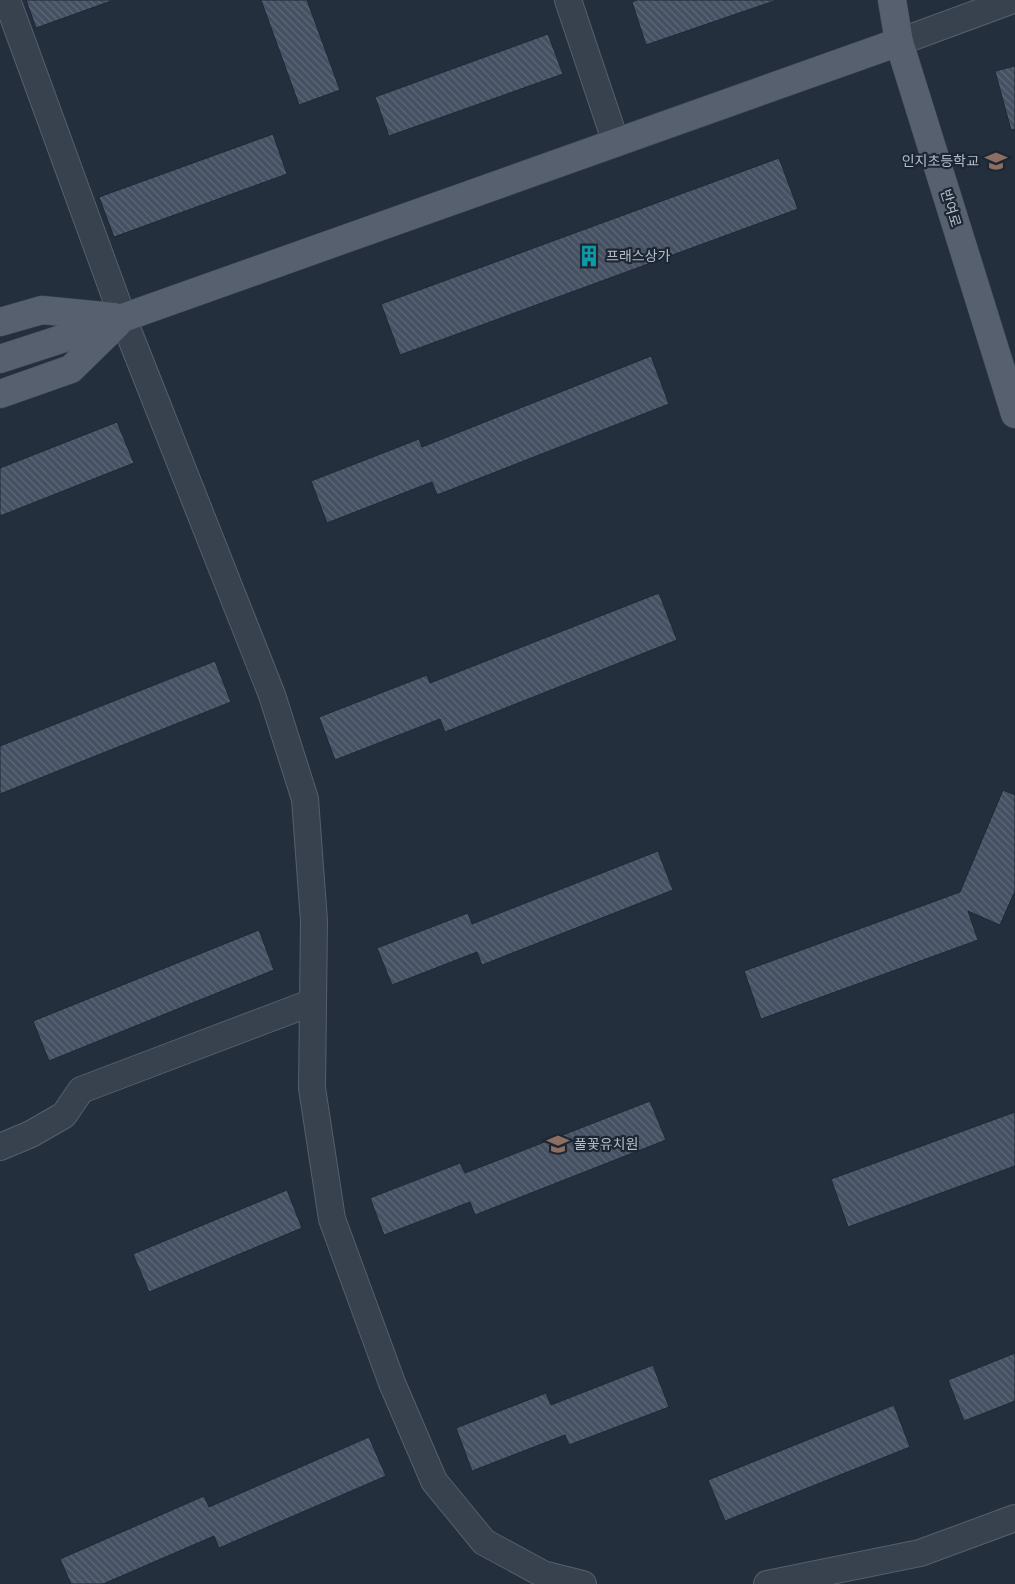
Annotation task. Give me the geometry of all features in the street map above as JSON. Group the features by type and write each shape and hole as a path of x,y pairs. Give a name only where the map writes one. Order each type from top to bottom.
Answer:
{"main road":[{"name":"반여로","path":"892,0 899,42 1015,414"},
{"path":"0,359 123,318 899,42"},
{"path":"0,322 42,310 123,318"},
{"path":"0,394 71,368 123,318"}],"street":[{"path":"7,0 123,318 272,695 305,798 314,921 312,1088 332,1219 392,1383 434,1481 484,1542 543,1574 584,1584"},
{"path":"568,0 616,142"},
{"path":"899,42 1013,0"},
{"path":"0,1147 31,1134 64,1114 82,1090 313,1002"},
{"path":"767,1584 920,1553 1015,1518"}],"building":[{"path":"26,0 114,0 36,28"},
{"path":"261,0 307,0 340,90 299,105"},
{"path":"637,0 777,0 646,45 632,2"},
{"path":"548,34 563,74 389,136 375,97"},
{"path":"1015,66 1015,129 1011,130 995,71"},
{"path":"273,134 287,174 114,237 99,197"},
{"name":"프래스상가","path":"779,158 798,209 400,355 381,304"},
{"path":"651,356 669,404 437,495 432,482 327,523 311,481 419,439 422,447"},
{"path":"117,422 134,463 0,516 0,468"},
{"path":"659,593 677,640 445,732 440,719 335,760 319,717 427,675 430,683"},
{"path":"215,661 231,702 0,794 0,746"},
{"path":"1003,790 1015,795 1015,891 1000,925 968,911 978,940 761,1019 744,971 960,892"},
{"path":"658,851 673,890 482,965 477,952 392,985 377,948 468,913 472,924"},
{"path":"259,930 274,970 49,1061 33,1021"},
{"path":"650,1101 666,1140 475,1215 470,1202 384,1235 370,1198 460,1163 465,1173"},
{"path":"1015,1112 1015,1166 848,1227 831,1179"},
{"path":"287,1190 302,1228 149,1292 133,1254"},
{"path":"1015,1353 1015,1401 964,1421 948,1380"},
{"path":"653,1365 669,1407 569,1445 565,1435 472,1471 456,1428 546,1393 551,1405"},
{"path":"894,1405 910,1447 725,1521 708,1480"},
{"path":"369,1437 386,1476 219,1548 214,1536 103,1584 71,1584 60,1559 204,1496 209,1507"}],"place":[{"name":"인지초등학교","path":"996,161"},
{"name":"프래스상가","path":"589,256"},
{"name":"풀꽃유치원","path":"558,1144"}]}
